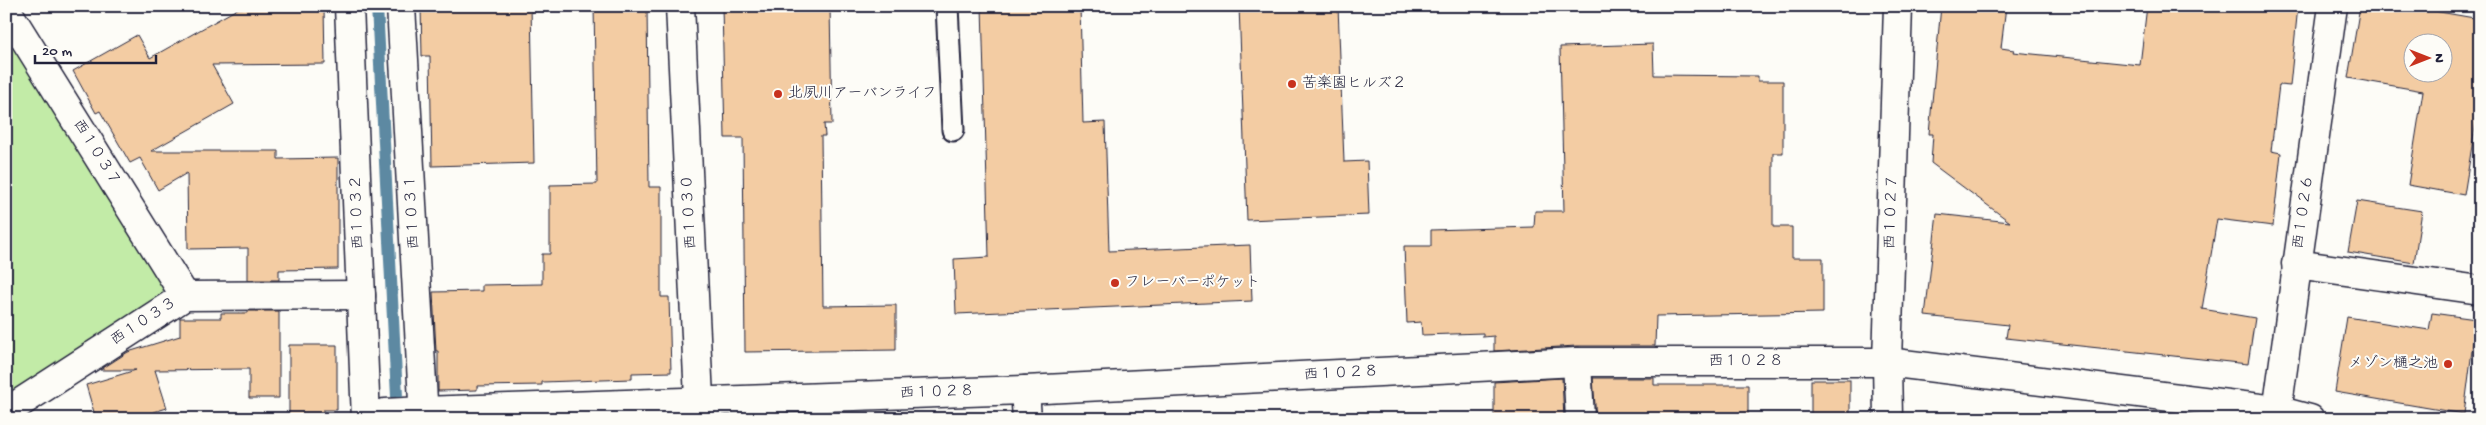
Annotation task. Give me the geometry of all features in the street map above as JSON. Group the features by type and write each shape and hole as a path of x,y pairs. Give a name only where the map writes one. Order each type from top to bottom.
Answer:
{"street":[{"name":"西１０３２","path":"349,6 361,295 374,417"},
{"name":"西１０３１","path":"401,6 421,414"},
{"name":"西１０３０","path":"680,6 699,410"},
{"name":"西１０２７","path":"1888,419 1887,362 1898,6"},
{"name":"西１０２６","path":"2276,414 2333,6"},
{"name":"西１０３７","path":"6,9 185,296"},
{"path":"2296,264 2480,290"},
{"name":"西１０３３","path":"6,412 185,296 361,295"},
{"name":"西１０２８","path":"374,417 421,414 699,410 1025,390 1577,362 1887,362 2310,419"},
{"path":"1577,362 1580,419"},
{"path":"1025,390 1027,419"}],"lane":[{"path":"947,6 953,130"}],"green space":[{"path":"6,33 165,285 159,302 6,395"}],"building":[{"path":"421,6 531,6 534,163 432,166 430,56 422,56"},
{"path":"594,6 647,6 649,187 661,187 661,297 669,297 671,372 632,373 632,379 542,382 542,385 477,386 477,390 438,391 438,351 436,351 433,292 482,291 482,285 542,284 542,254 550,254 550,185 597,184"},
{"path":"722,6 830,6 832,124 824,124 825,136 821,136 823,306 896,305 896,350 745,352 743,138 725,138"},
{"path":"982,6 1080,6 1083,123 1105,122 1109,251 1250,245 1252,301 956,314 954,259 989,257"},
{"name":"苦楽園ヒルズ２","path":"1239,6 1338,6 1344,162 1367,161 1369,215 1247,220"},
{"path":"1941,6 2006,6 2001,48 2014,50 2013,52 2140,65 2147,6 2298,6 2290,86 2279,85 2271,151 2281,153 2273,226 2217,219 2202,309 2255,318 2248,364 2006,338 2008,325 1925,316 1937,214 2010,222 1931,163 1933,134 1929,134"},
{"path":"2360,6 2405,6 2480,19 2480,97 2464,195 2408,185 2423,91 2348,78"},
{"path":"324,7 325,64 212,65 234,104 151,151 278,151 278,159 338,158 338,269 279,270 279,280 248,280 248,248 188,249 187,173 158,190 140,158 130,163 100,111 96,113 73,71 137,35 150,58 239,8"},
{"path":"1653,44 1654,75 1758,76 1758,81 1783,81 1783,153 1773,153 1773,227 1792,227 1792,258 1823,258 1823,313 1656,316 1655,346 1576,346 1494,351 1494,336 1483,337 1483,333 1422,335 1421,322 1407,323 1404,246 1431,246 1431,230 1534,227 1535,211 1564,211 1560,47"},
{"path":"2357,201 2422,211 2414,263 2348,252"},
{"path":"248,311 279,311 279,398 249,398 249,369 155,370 167,408 131,419 96,419 86,385 136,370 100,370 128,352 180,336 180,318 221,318 221,313 248,313"},
{"path":"2432,313 2476,319 2464,414 2335,392 2347,317 2429,330"},
{"path":"289,345 337,345 337,410 323,410 323,419 289,419"},
{"path":"1562,378 1564,419 1494,419 1494,382"},
{"path":"1593,378 1654,378 1654,385 1748,385 1748,419 1596,419"},
{"path":"1811,380 1850,380 1850,419 1811,419"}],"waterway":[{"path":"377,6 398,416"}],"place":[{"name":"苦楽園ヒルズ２","path":"1292,84"},
{"name":"北夙川アーバンライフ","path":"778,94"},
{"name":"フレーバーポケット","path":"1115,283"},
{"name":"メゾン樋之池","path":"2448,364"}]}
